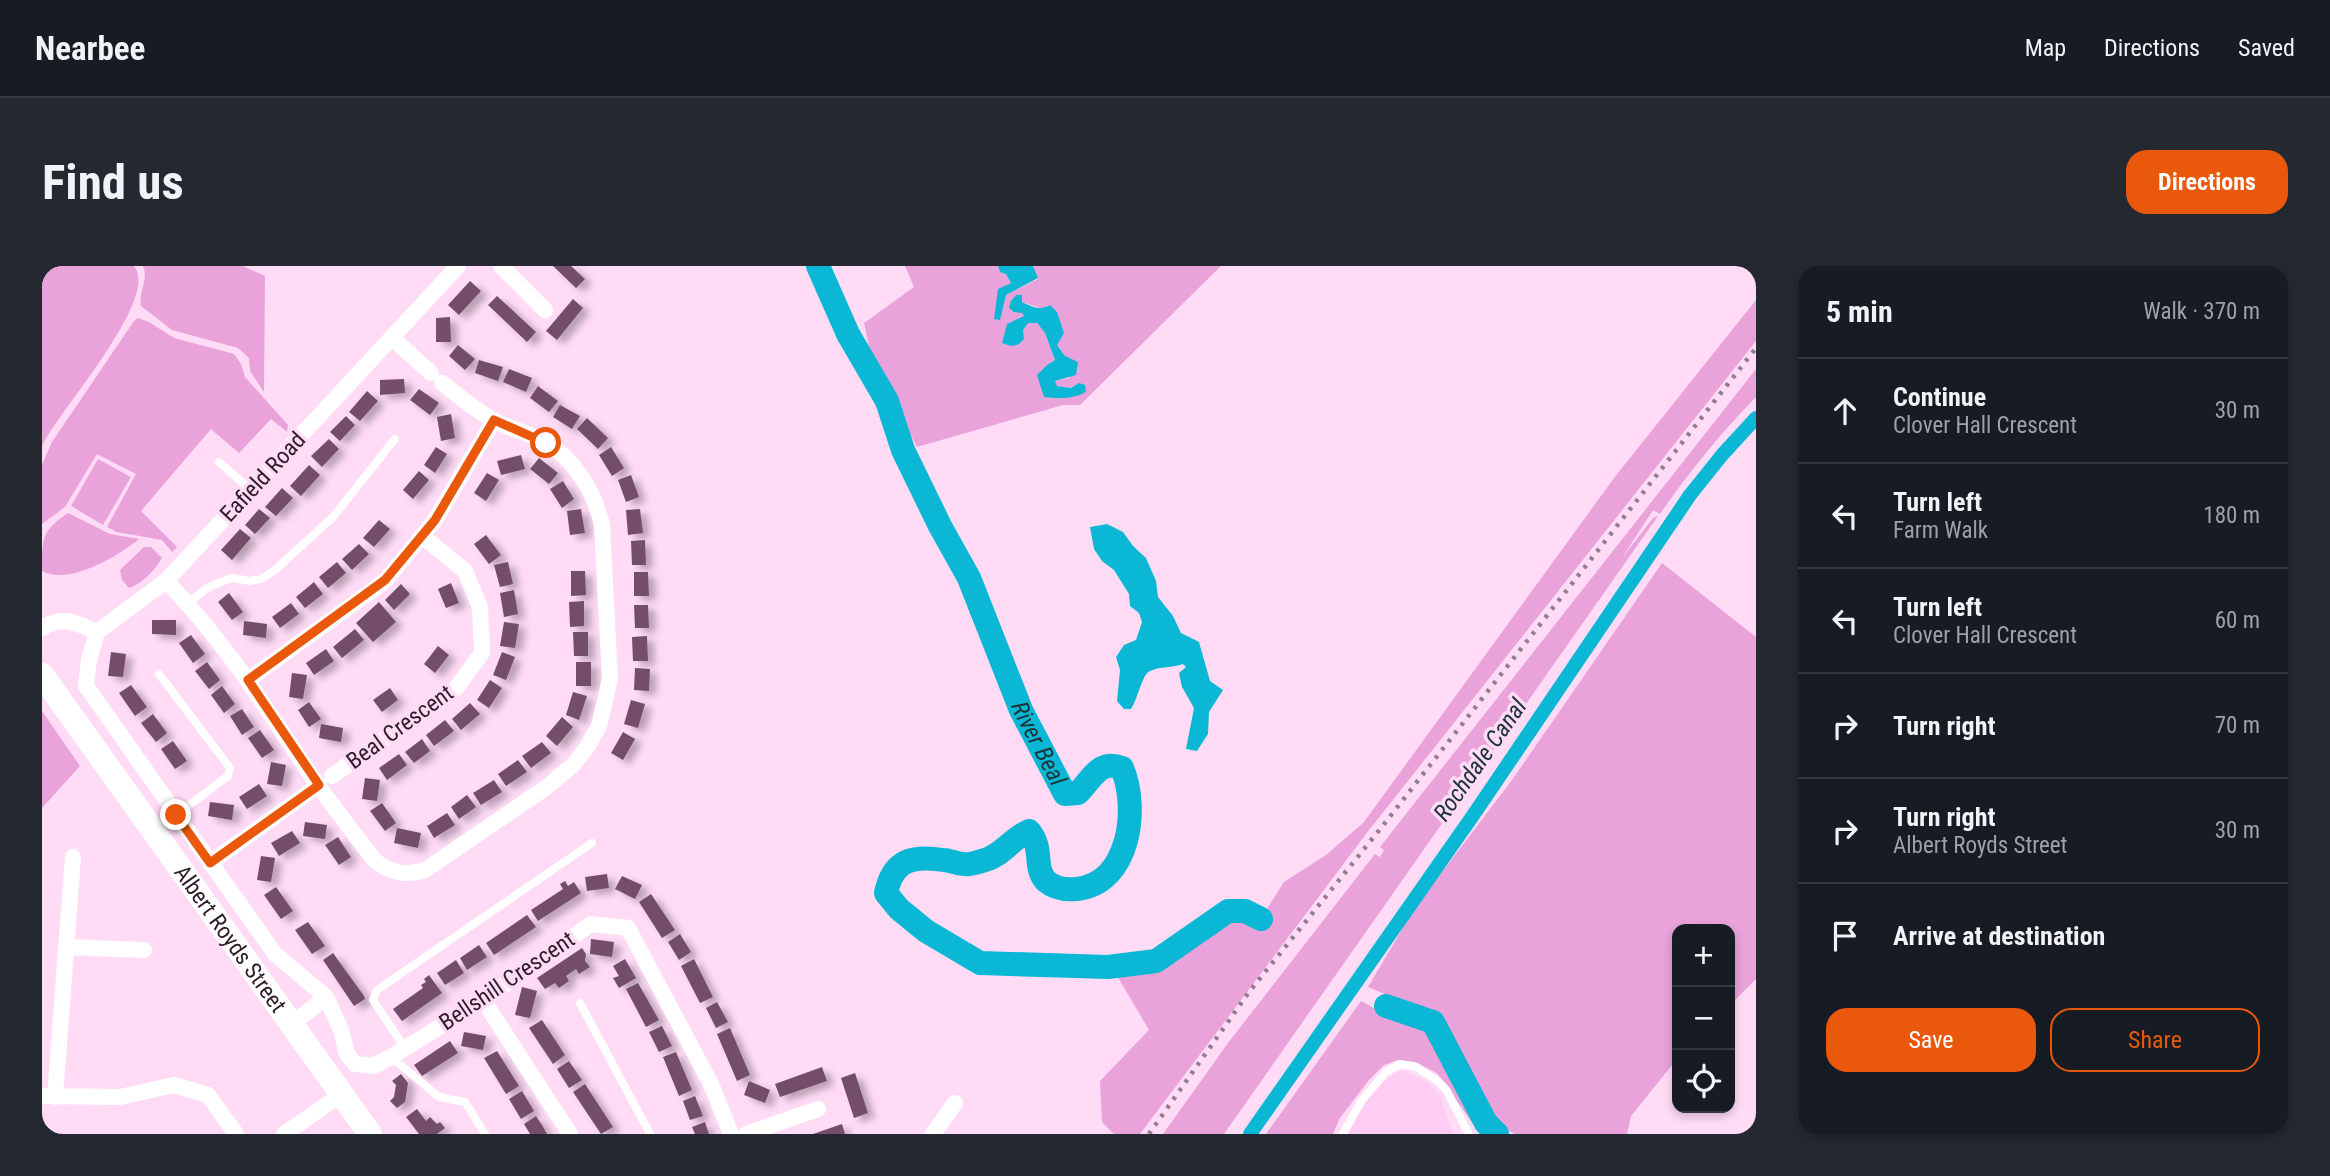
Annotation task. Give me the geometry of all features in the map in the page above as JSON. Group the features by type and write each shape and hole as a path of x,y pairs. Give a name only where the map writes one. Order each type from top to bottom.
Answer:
{"main road":[{"name":"Albert Royds Street","path":"42,675 370,1134"}],"street":[{"name":"Eafield Road","path":"97,632 166,581 458,266"},
{"path":"501,266 545,310"},
{"path":"166,581 188,603 326,781 375,861 388,870 405,875 425,870 547,787 573,764 599,726 610,680 603,525 592,491 568,461 546,443 494,420 436,378 392,338"},
{"path":"248,680 385,580 435,520 494,420"},
{"name":"Beal Crescent","path":"210,863 457,687 482,653 480,607 465,571 422,537"},
{"path":"42,628 59,620 69,620 97,632"},
{"name":"Albert Royds Street","path":"97,632 89,660 86,686 275,954 326,997 351,1060 355,1064 373,1066"},
{"path":"73,858 66,947 48,1097 120,1097 174,1085 208,1095 236,1134"},
{"name":"Bellshill Crescent","path":"373,1066 483,1000 592,924 628,928 711,1084 731,1134"},
{"path":"66,947 144,950"},
{"path":"291,1025 326,997"},
{"path":"483,1000 570,1134"},
{"path":"284,1134 342,1094"},
{"path":"933,1134 955,1103"},
{"path":"746,1134 818,1109"}],"lane":[{"path":"188,603 207,589 231,578 261,579 275,570 333,517 395,439"},
{"path":"219,462 251,490"},
{"path":"159,674 230,768 228,776 176,815"},
{"path":"405,1048 373,1000 377,990 592,842"},
{"path":"580,1003 650,1134"},
{"path":"391,1057 439,1097 465,1102 485,1134"},
{"path":"1343,1134 1362,1100 1386,1072 1400,1064 1416,1067 1439,1082 1447,1091 1469,1134"}],"shaded area":[{"path":"42,266 134,266 138,282 133,303 121,328 42,446"},
{"path":"143,266 243,266 265,276 264,392 250,371 249,358 238,348 172,330 141,306 145,276"},
{"path":"905,266 998,266 1011,283 998,290 999,320 1006,295 1038,279 1033,266 1221,266 1080,405 1063,405 917,447 873,364 864,323 914,287","holes":["1022,302 1043,309 1057,345 1065,356 1069,378 1054,381 1057,386 1071,388 1079,383 1060,399 1047,365 1055,360 1045,333 1037,323 1028,322 1023,330"]},
{"path":"1756,300 1756,341 1366,834 1140,1134 1114,1134 1102,1122 1100,1081 1149,1030 1116,974 1147,974 1169,965 1204,940 1229,917 1238,914 1258,923 1284,882 1326,855 1364,822 1614,478"},
{"path":"138,318 174,338 234,354 245,377 288,425 287,432 271,419 239,453 211,429 141,511 177,547 172,552 162,540 117,532 107,527 136,474 97,454 65,507 42,524 42,465 52,442"},
{"path":"1756,369 1756,397 1705,454 1660,514 1653,510 1622,558 1653,518 1658,516 1224,1134 1163,1134 1228,1043 1375,854 1380,857 1384,850 1380,847"},
{"path":"98,459 131,477 103,525 71,506"},
{"path":"68,513 110,534 139,539 106,561 79,572 53,575 42,571 45,536 53,525"},
{"path":"144,547 151,547 162,558 148,576 129,588 122,580 120,570"},
{"path":"1662,563 1756,637 1756,979 1735,1000 1735,924 1672,924 1672,1065 1631,1116 1627,1134 1515,1134 1497,1125 1489,1115 1436,1015 1368,987 1414,909 1512,780"},
{"path":"42,711 80,766 42,808"},
{"path":"1361,1001 1383,1013 1430,1029 1486,1134 1480,1134 1438,1074 1416,1062 1398,1060 1384,1065 1369,1080 1340,1118 1333,1134 1266,1134"},
{"path":"1404,1071 1429,1083 1440,1095 1453,1134 1348,1134 1364,1104 1385,1080"}],"water":[{"path":"998,266 1033,266 1038,278 1006,295 1000,320 994,319 998,289 1011,283"},
{"path":"1016,295 1022,295 1022,302 1040,308 1050,305 1057,312 1064,333 1057,345 1065,356 1078,362 1076,375 1055,381 1057,386 1071,388 1079,383 1085,385 1086,392 1065,398 1044,397 1037,375 1055,360 1045,333 1037,323 1028,323 1023,330 1024,339 1019,344 1012,346 1002,343 1007,324 1024,316 1009,308"},
{"path":"1107,524 1123,532 1146,558 1156,581 1158,597 1173,616 1181,633 1199,642 1210,681 1223,690 1209,712 1208,734 1197,751 1186,749 1194,708 1182,687 1179,673 1186,667 1183,664 1158,668 1147,673 1131,709 1124,709 1117,701 1120,670 1116,657 1124,645 1136,640 1142,622 1139,613 1130,606 1129,594 1114,570 1102,561 1094,549 1090,527"}],"building":[{"path":"553,266 571,266 585,279 576,288"},
{"path":"470,281 481,291 459,315 448,305"},
{"path":"497,296 536,332 527,342 488,305"},
{"path":"573,299 583,308 557,340 546,331"},
{"path":"450,317 451,342 436,342 436,318"},
{"path":"458,345 475,359 465,370 449,356"},
{"path":"479,360 503,367 498,381 475,373"},
{"path":"509,369 532,378 526,392 503,382"},
{"path":"404,379 405,393 380,395 380,380"},
{"path":"538,386 558,401 549,412 530,398"},
{"path":"419,389 439,403 430,415 410,400"},
{"path":"367,391 378,401 360,421 349,412"},
{"path":"560,405 580,416 572,429 553,417"},
{"path":"451,414 455,438 441,441 437,417"},
{"path":"346,416 355,425 340,441 330,432"},
{"path":"587,418 608,438 598,449 577,429"},
{"path":"329,439 339,449 322,467 311,456"},
{"path":"436,447 447,454 435,473 424,465"},
{"path":"611,447 624,468 612,476 599,455"},
{"path":"521,455 525,469 501,475 497,461"},
{"path":"539,458 558,473 549,484 530,469"},
{"path":"309,465 320,475 301,496 290,486"},
{"path":"419,471 429,480 413,499 403,490"},
{"path":"487,473 499,480 486,501 474,493"},
{"path":"631,475 639,497 626,502 618,480"},
{"path":"563,481 574,499 562,508 550,489"},
{"path":"282,488 293,498 276,516 265,507"},
{"path":"259,509 270,518 255,534 245,525"},
{"path":"581,509 585,533 570,535 567,511"},
{"path":"640,509 643,533 628,535 626,510"},
{"path":"379,520 390,529 374,547 363,538"},
{"path":"240,529 251,538 232,560 221,550"},
{"path":"486,535 501,555 489,564 474,544"},
{"path":"645,540 646,565 632,565 631,541"},
{"path":"359,544 369,554 352,570 342,559"},
{"path":"337,562 346,573 328,588 319,577"},
{"path":"508,562 513,584 500,587 494,565"},
{"path":"571,571 585,571 586,595 571,596"},
{"path":"634,572 648,572 649,596 634,596"},
{"path":"314,582 323,594 305,608 296,597"},
{"path":"451,583 459,603 446,608 438,589"},
{"path":"401,584 410,594 394,610 385,600"},
{"path":"514,590 518,614 504,617 500,593"},
{"path":"229,593 243,612 232,620 218,602"},
{"path":"584,601 584,626 570,627 569,602"},
{"path":"379,602 396,622 373,642 356,623"},
{"path":"291,603 299,614 280,628 272,617"},
{"path":"634,605 648,605 649,628 635,628"},
{"path":"152,620 176,620 176,635 152,634"},
{"path":"244,621 267,624 266,638 243,635"},
{"path":"504,622 519,624 515,648 500,646"},
{"path":"355,629 364,640 342,658 333,647"},
{"path":"573,632 588,632 588,656 574,656"},
{"path":"191,635 205,654 193,663 179,643"},
{"path":"647,636 648,661 633,661 632,637"},
{"path":"438,646 449,655 435,673 424,664"},
{"path":"326,649 334,661 314,675 306,663"},
{"path":"111,652 126,654 123,677 108,676"},
{"path":"502,652 515,657 506,680 493,675"},
{"path":"207,662 220,680 209,689 195,671"},
{"path":"576,662 591,662 591,686 576,686"},
{"path":"635,668 650,669 649,691 634,690"},
{"path":"292,673 307,675 303,699 289,697"},
{"path":"490,680 502,688 489,708 477,700"},
{"path":"131,685 147,707 135,716 119,693"},
{"path":"222,686 235,704 224,713 211,695"},
{"path":"390,688 398,700 382,712 373,700"},
{"path":"573,692 587,696 579,720 566,715"},
{"path":"631,700 645,704 638,728 624,724"},
{"path":"309,702 321,719 309,727 298,710"},
{"path":"470,703 480,714 461,730 452,719"},
{"path":"242,709 254,727 242,735 230,716"},
{"path":"153,714 167,733 156,742 141,723"},
{"path":"562,717 573,727 557,746 546,736"},
{"path":"445,720 454,731 434,746 426,735"},
{"path":"321,724 343,728 341,742 319,738"},
{"path":"260,730 274,750 262,758 248,738"},
{"path":"623,732 635,739 623,760 611,753"},
{"path":"422,739 430,751 414,763 405,752"},
{"path":"173,741 187,761 175,769 161,749"},
{"path":"542,742 551,753 531,768 522,756"},
{"path":"399,754 407,765 387,780 379,768"},
{"path":"518,760 527,772 506,786 498,774"},
{"path":"271,762 286,765 282,786 267,784"},
{"path":"365,778 380,780 377,801 362,799"},
{"path":"494,780 502,792 481,805 473,793"},
{"path":"259,784 267,796 247,809 239,797"},
{"path":"467,795 476,807 459,819 451,807"},
{"path":"210,802 234,805 232,820 208,816"},
{"path":"382,803 396,823 385,831 370,811"},
{"path":"447,813 455,825 434,838 427,826"},
{"path":"305,822 327,825 325,839 303,836"},
{"path":"397,828 421,833 418,848 394,843"},
{"path":"292,831 300,843 279,856 271,843"},
{"path":"338,837 351,857 339,865 325,845"},
{"path":"261,856 275,858 271,882 257,880"},
{"path":"607,874 609,888 587,891 585,877"},
{"path":"622,876 642,885 635,899 615,889"},
{"path":"565,881 568,886 574,882 581,893 538,921 531,910 563,889 560,884"},
{"path":"276,887 293,911 281,919 264,895"},
{"path":"651,894 675,930 662,938 639,902"},
{"path":"527,915 536,927 494,955 486,943"},
{"path":"308,922 325,946 312,954 295,930"},
{"path":"680,934 691,952 679,960 668,942"},
{"path":"591,939 614,942 612,957 590,954"},
{"path":"479,945 487,957 467,970 460,958"},
{"path":"582,948 586,954 585,961 590,967 579,974 576,969 566,976 569,981 559,988 555,983 545,989 537,978"},
{"path":"333,953 364,996 365,999 354,1006 323,960"},
{"path":"625,959 636,978 619,988 613,978 619,976 613,966"},
{"path":"694,959 713,997 700,1003 681,966"},
{"path":"456,960 464,973 445,985 437,973"},
{"path":"429,975 442,993 402,1021 393,1009 423,988 421,985"},
{"path":"638,983 659,1020 646,1027 626,989"},
{"path":"522,987 537,991 530,1018 515,1015"},
{"path":"717,1002 728,1022 716,1028 706,1008"},
{"path":"542,1020 565,1055 553,1064 529,1028"},
{"path":"662,1026 672,1046 659,1052 649,1032"},
{"path":"730,1028 750,1075 737,1081 717,1034"},
{"path":"464,1032 486,1036 483,1050 461,1046"},
{"path":"450,1041 458,1053 422,1076 414,1065"},
{"path":"497,1051 519,1086 506,1094 484,1058"},
{"path":"676,1052 692,1090 679,1096 663,1057"},
{"path":"569,1061 582,1080 569,1088 557,1069"},
{"path":"822,1067 827,1081 780,1097 775,1084"},
{"path":"855,1073 868,1113 854,1118 841,1078"},
{"path":"401,1074 408,1083 405,1102 397,1108 390,1101 394,1097 396,1085 392,1081"},
{"path":"749,1081 770,1090 765,1103 744,1095"},
{"path":"585,1084 613,1127 601,1134 573,1092"},
{"path":"522,1091 534,1111 521,1119 509,1099"},
{"path":"695,1096 703,1116 690,1120 683,1101"},
{"path":"417,1109 426,1121 430,1117 445,1128 437,1134 419,1134 406,1117"},
{"path":"536,1116 547,1134 530,1134 524,1124"},
{"path":"705,1122 709,1134 695,1134 692,1127"},
{"path":"842,1124 845,1134 813,1134"}],"waterway":[{"name":"River Beal","path":"818,266 848,334 887,401 903,450 969,578 1021,710 1065,794 1078,793 1102,768 1114,766 1122,768 1130,803 1126,841 1119,859 1109,873 1095,884 1077,889 1049,884 1042,876 1036,844 1029,831 991,858 974,863 961,864 922,858 906,862 894,873 886,893 899,909 926,931 980,963 1108,967 1156,961 1228,911 1245,911 1261,919"},
{"name":"Rochdale Canal","path":"1250,1134 1474,814 1690,495 1756,418"},
{"name":"River Beal","path":"1386,1006 1433,1022 1486,1123 1497,1134"}],"railway":[{"path":"1149,1134 1249,992 1381,828 1756,348"}],"route":[{"path":"176,815 210,863 319,785 248,680 385,580 435,520 494,420 546,443"}]}
